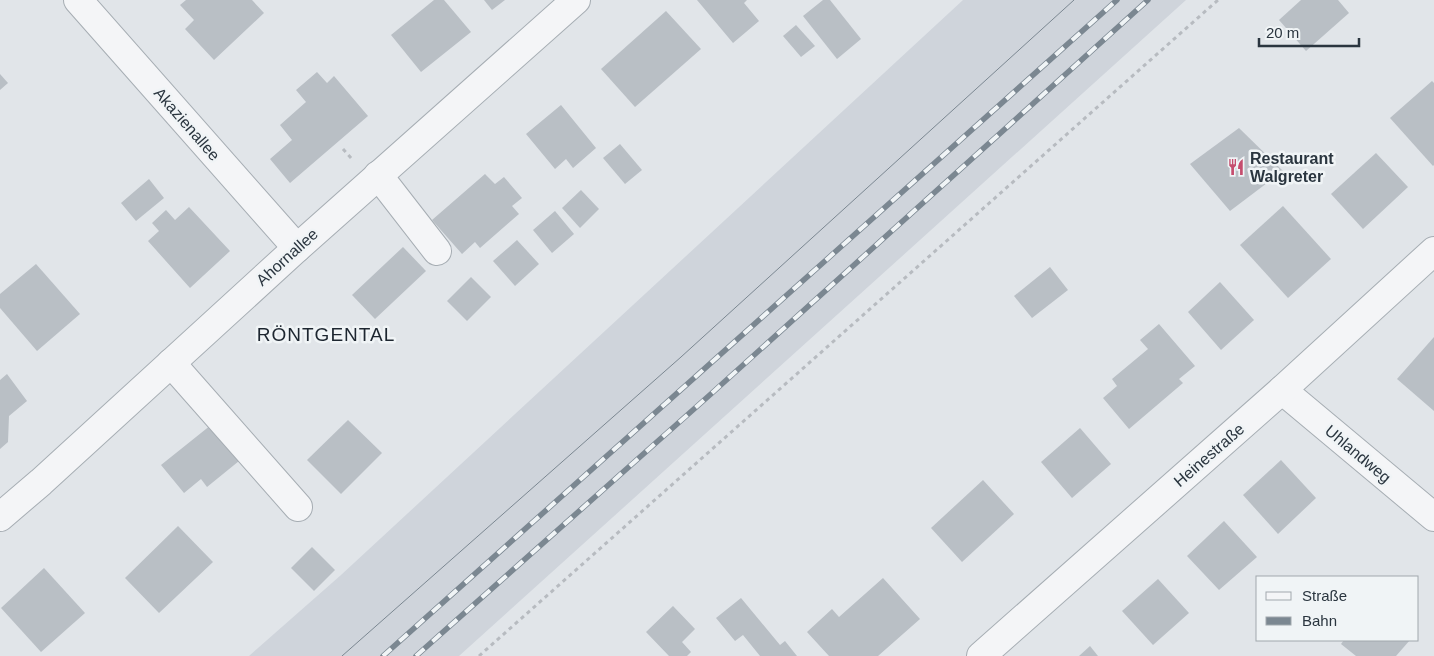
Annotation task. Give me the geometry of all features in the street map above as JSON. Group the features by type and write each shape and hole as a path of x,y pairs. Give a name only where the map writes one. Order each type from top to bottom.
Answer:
{"street":[{"name":"Akazienallee","path":"78,0 297,248"},
{"name":"Ahornallee","path":"0,517 41,482 297,248 576,0"},
{"path":"378,176 437,251"},
{"name":"Heinestraße","path":"981,656 1282,390 1434,251"},
{"path":"171,363 298,507"},
{"name":"Uhlandweg","path":"1282,390 1434,517"}],"path":[{"path":"479,656 1218,0"}],"shaded area":[{"path":"963,0 1186,0 459,656 249,656 341,575"}],"building":[{"path":"186,0 252,0 264,13 214,60 185,29 194,20 180,5"},
{"path":"434,0 444,0 471,32 421,72 391,35"},
{"path":"484,0 505,0 492,10"},
{"path":"697,0 747,0 744,3 759,21 733,43"},
{"path":"823,0 830,0 861,39 837,59 803,16"},
{"path":"1301,0 1338,0 1349,13 1306,51 1279,20"},
{"path":"666,11 701,49 635,107 601,69"},
{"path":"796,25 815,46 801,57 783,36"},
{"path":"317,72 327,83 334,76 368,116 290,183 270,159 292,140 280,125 306,102 296,90"},
{"path":"0,74 8,83 0,90"},
{"path":"1432,81 1434,83 1433,166 1390,118"},
{"path":"561,105 596,148 573,168 566,159 555,169 526,134"},
{"name":"Restaurant Walgreter","path":"1239,128 1283,171 1230,211 1190,164"},
{"path":"620,144 642,170 625,184 603,158"},
{"path":"1376,153 1408,187 1363,229 1331,194"},
{"path":"485,174 495,184 504,177 522,198 512,206 519,214 480,248 475,242 462,254 432,220"},
{"path":"149,179 164,198 136,221 121,203"},
{"path":"581,190 599,209 580,228 562,208"},
{"path":"1283,206 1331,259 1288,298 1240,245"},
{"path":"189,207 230,251 190,288 148,241 159,231 152,223 166,210 175,220"},
{"path":"555,211 574,234 552,253 533,230"},
{"path":"517,240 539,264 515,286 493,261"},
{"path":"403,247 426,271 375,319 352,295"},
{"path":"36,264 80,314 37,351 0,308 0,294"},
{"path":"1050,267 1068,290 1032,318 1014,296"},
{"path":"471,277 491,297 467,321 447,301"},
{"path":"1220,282 1254,320 1221,350 1188,312"},
{"path":"1159,324 1195,366 1179,379 1183,383 1129,429 1103,398 1117,386 1112,379 1148,349 1140,340"},
{"path":"1434,337 1434,411 1397,379"},
{"path":"7,374 27,401 9,416 8,442 0,449 0,380"},
{"path":"348,420 382,453 341,494 307,460"},
{"path":"211,425 239,461 207,487 201,479 184,493 161,465"},
{"path":"1080,428 1111,464 1072,498 1041,462"},
{"path":"1281,460 1316,498 1278,534 1243,495"},
{"path":"983,480 1014,514 962,562 931,528"},
{"path":"1224,521 1257,557 1219,590 1187,556"},
{"path":"178,526 213,562 159,613 125,578"},
{"path":"312,547 335,570 314,591 291,568"},
{"path":"44,568 85,613 41,652 1,608"},
{"path":"883,578 920,619 878,656 829,656 807,632 832,609 839,617"},
{"path":"1158,579 1189,613 1153,645 1122,611"},
{"path":"741,598 780,645 785,641 797,656 760,656 743,635 735,641 716,618"},
{"path":"673,606 695,629 682,642 691,652 687,656 669,656 646,632"},
{"path":"1343,641 1409,641 1396,656 1356,656 1341,644"},
{"path":"1090,646 1098,656 1079,656"}],"tram line":[{"path":"342,656 681,357 1074,0"}],"railway":[{"path":"383,656 1117,0"},
{"path":"416,656 712,393 1148,0"}],"place":[{"name":"Restaurant Walgreter","path":"1236,167"}],"district":[{"name":"RÖNTGENTAL","path":"326,334"}]}
